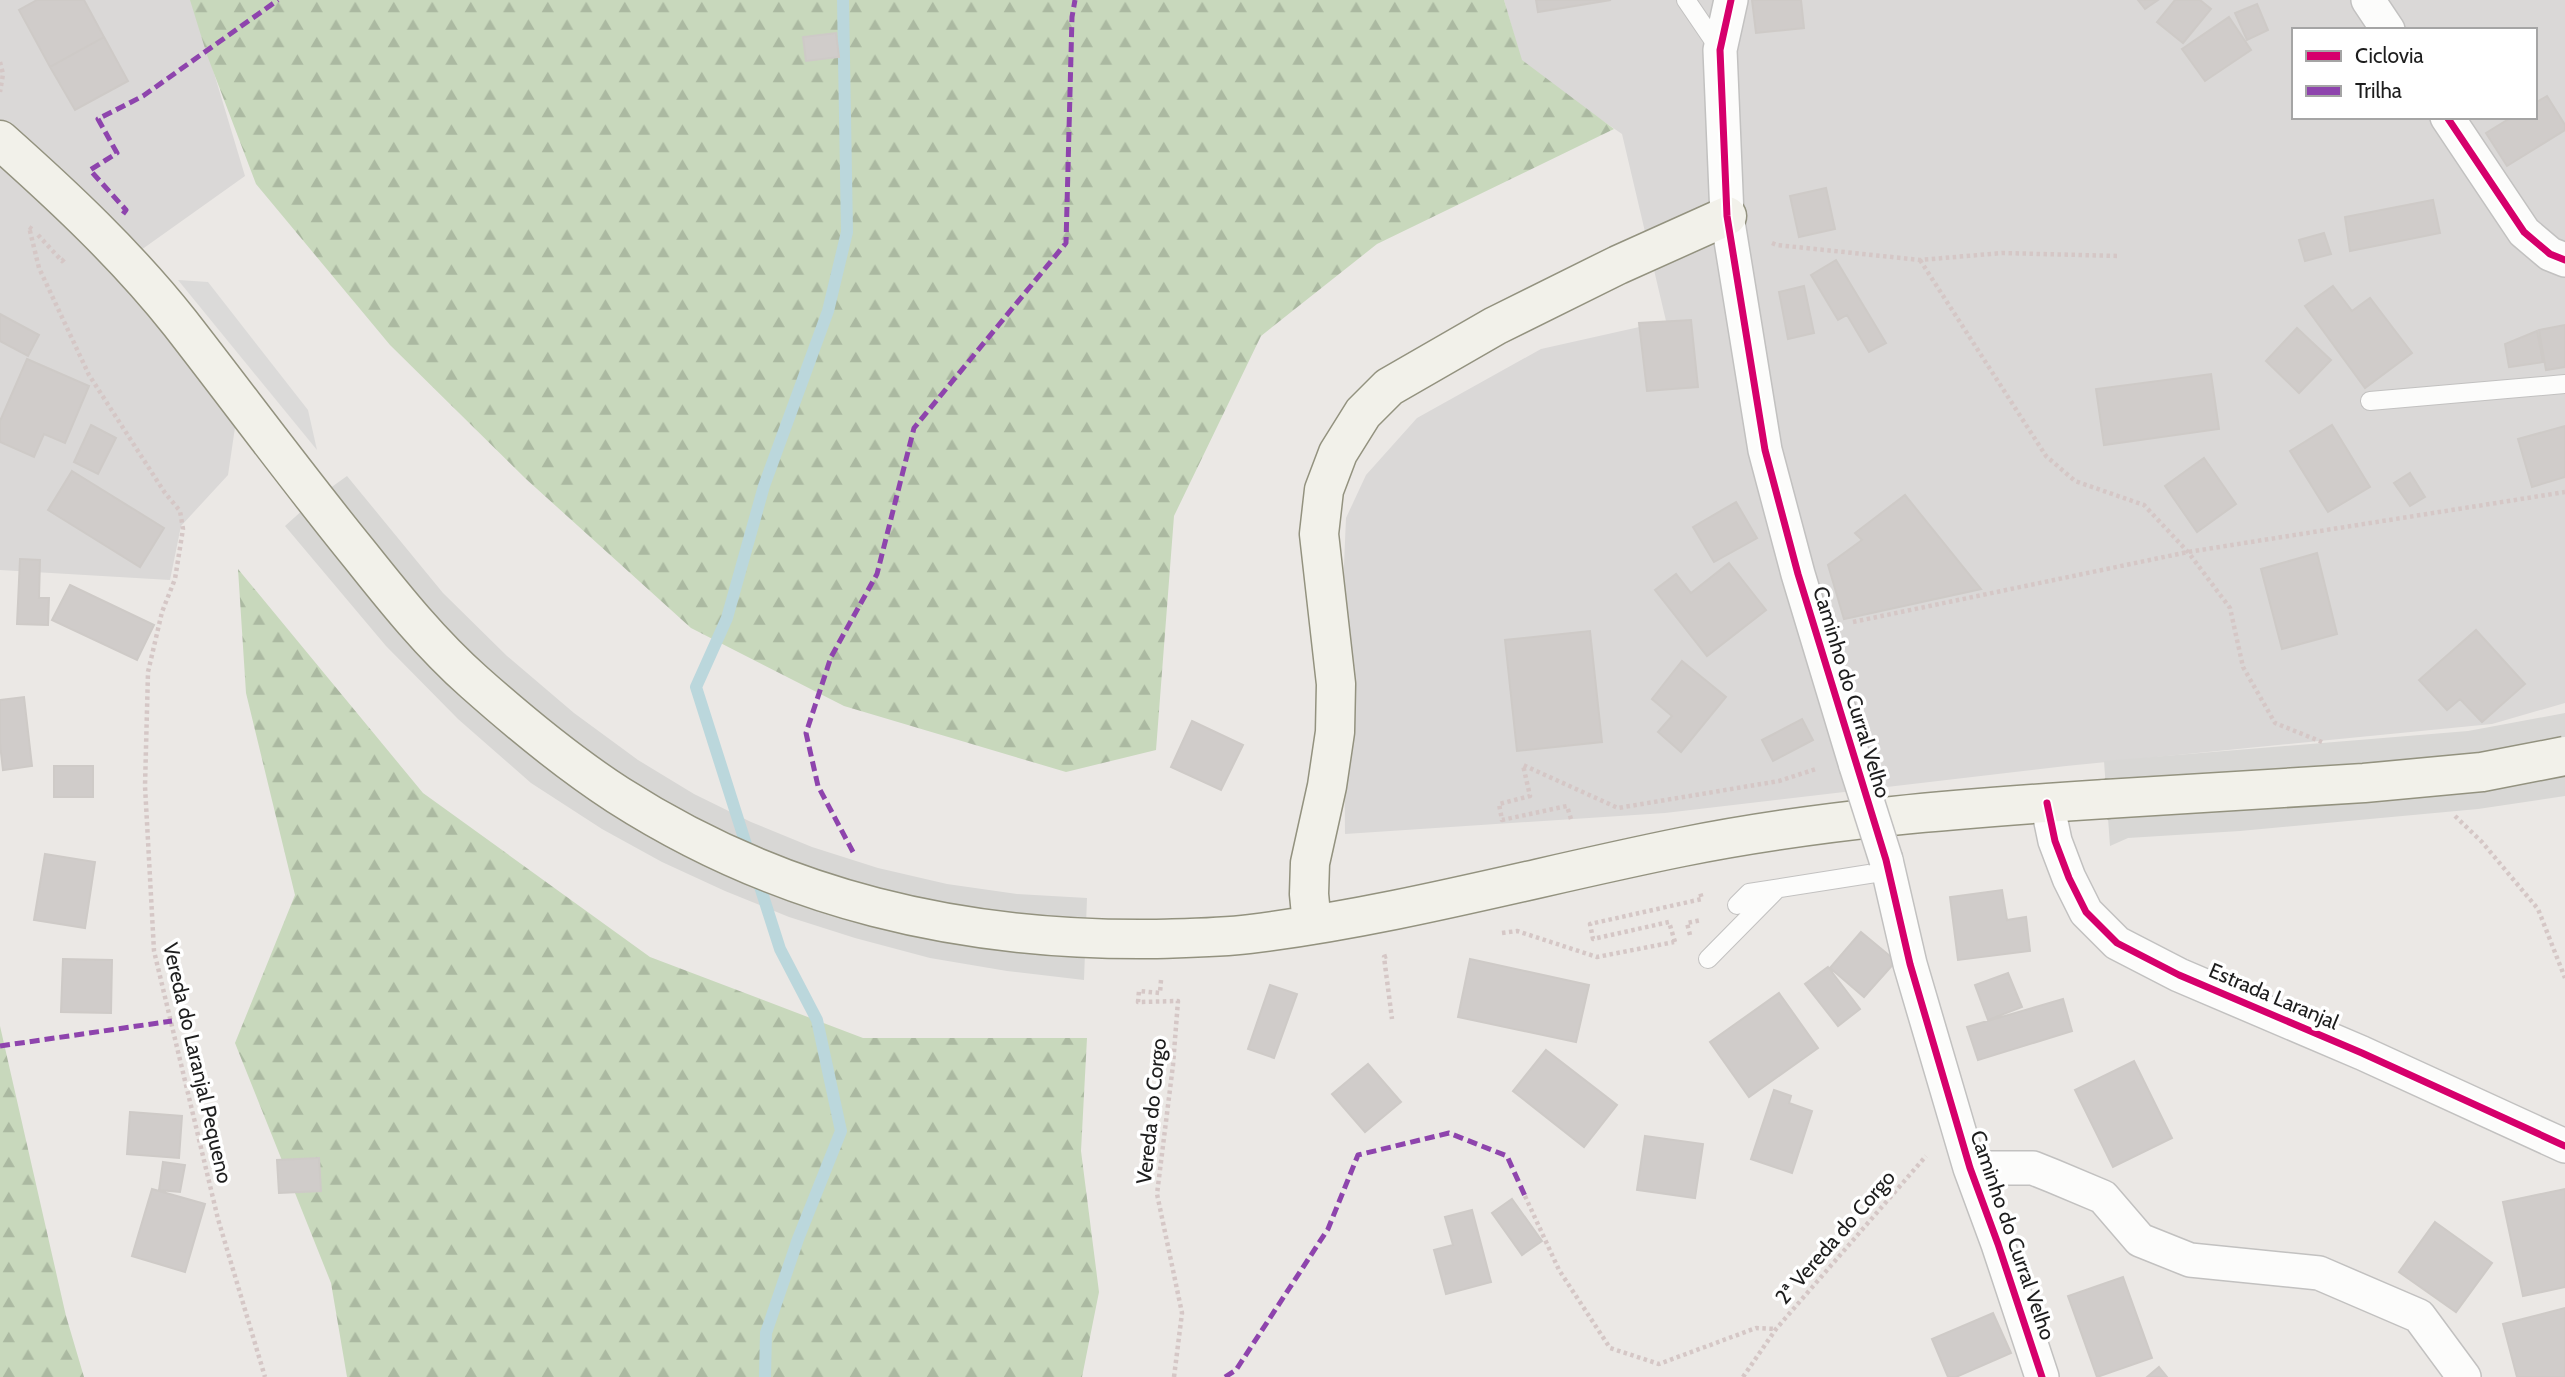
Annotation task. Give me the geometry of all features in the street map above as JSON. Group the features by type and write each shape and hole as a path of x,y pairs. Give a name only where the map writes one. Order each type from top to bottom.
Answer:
{"main road":[{"path":"0,140 103,237 175,317 408,615 470,678 541,738 616,794 676,828 750,864 802,885 871,907 942,923 1013,934 1086,940 1244,935 1312,925 1687,846 1858,820 2048,803 2364,783 2482,772 2565,756"},
{"path":"1312,925 1310,863 1327,786 1335,732 1336,684 1319,534 1324,490 1338,453 1363,413 1389,387 1519,314 1618,265 1727,216"}],"street":[{"name":"Caminho do Curral Velho","path":"1731,0 1720,50 1727,216 1765,450 1814,631 1887,866 1910,964 1970,1168 2042,1377"},
{"path":"2368,0 2387,28"},
{"path":"2448,119 2524,232 2550,254 2565,260"},
{"name":"Estrada Laranjal","path":"2048,803 2055,841 2069,878 2086,912 2117,943 2179,975 2362,1053 2565,1146"},
{"path":"1970,1168 2033,1168 2053,1176 2103,1197 2140,1240 2190,1260 2319,1273 2419,1316 2464,1377"}],"lane":[{"path":"1686,0 1720,50"},
{"path":"2370,401 2565,384"},
{"path":"1737,905 1749,893 1887,866"},
{"path":"1708,960 1777,889"}],"path":[{"path":"0,62 3,74 0,92"},
{"path":"1727,216 1777,245 1920,260 2002,253 2119,256"},
{"path":"1920,260 2046,456 2075,481 2144,505 2188,552 2231,608 2243,667 2275,723 2323,742"},
{"path":"1814,631 2188,552 2565,492"},
{"path":"1571,819 1567,806 1502,820 1499,804 1530,796 1523,765 1618,808 1779,781 1855,761"},
{"path":"2446,807 2482,842 2538,909 2565,978"},
{"path":"1669,922 1593,939 1590,923 1702,899 1700,892"},
{"path":"1499,933 1517,930 1597,957 1674,942"},
{"path":"1392,1019 1384,957 1396,954"},
{"path":"1525,1196 1559,1270 1610,1348 1659,1364 1756,1328 1776,1329"}],"shaded area":[{"path":"0,0 192,0 245,176 127,260 237,414 228,475 181,526 170,580 0,570"},
{"path":"1504,0 2565,0 2565,703 2492,724 2066,766 1665,813 1345,834 1343,588 1346,518 1366,475 1417,418 1541,349 1666,321 1622,134 1523,66"},
{"path":"178,280 208,282 308,410 317,450"}],"green space":[{"path":"190,0 1504,0 1522,60 1614,129 1377,244 1261,336 1174,516 1156,750 1066,772 844,706 691,628 526,479 390,345 256,184 207,55"},
{"path":"238,569 423,793 650,957 863,1038 1087,1038 1081,1151 1099,1292 1082,1377 347,1377 331,1283 235,1043 295,895 246,693"},
{"path":"0,1026 66,1316 84,1377 0,1377"}],"pier":[{"path":"347,476 443,593 507,656 574,713 638,760 694,794 751,822 812,847 878,868 947,884 1017,894 1087,898 1084,980 930,958 789,917 662,862 602,829 531,783 458,719 386,646 285,526 315,499"},
{"path":"2565,713 2565,796 2478,809 2240,831 2128,838 2110,846 2104,761 2468,731"}],"building":[{"path":"37,0 84,0 104,37 50,67 19,10"},
{"path":"1536,0 1611,0 1538,12"},
{"path":"1752,0 1801,0 1804,28 1756,33"},
{"path":"2138,0 2158,0 2145,9"},
{"path":"2175,0 2200,0 2211,9 2183,43 2157,22"},
{"path":"2257,4 2268,30 2247,40 2235,13"},
{"path":"2229,17 2251,50 2205,81 2182,49"},
{"path":"836,33 839,57 806,61 803,37"},
{"path":"104,37 128,81 75,110 50,67"},
{"path":"2547,96 2565,125 2565,130 2507,166 2486,133 2509,119 2537,119 2537,102"},
{"path":"1826,188 1835,229 1799,237 1790,196"},
{"path":"2433,200 2440,233 2350,251 2345,217"},
{"path":"2324,233 2331,254 2305,261 2299,240"},
{"path":"1836,260 1886,343 1869,352 1847,315 1838,320 1811,275"},
{"path":"1804,286 1814,333 1788,339 1779,292"},
{"path":"2333,286 2352,311 2370,298 2412,353 2365,388 2305,306"},
{"path":"0,314 39,335 28,356 0,341"},
{"path":"1691,320 1698,387 1647,391 1639,323"},
{"path":"2565,325 2565,367 2546,370 2539,330"},
{"path":"2297,328 2331,360 2299,393 2266,361"},
{"path":"2537,331 2543,362 2509,367 2505,344"},
{"path":"27,359 89,386 65,443 44,434 34,457 0,442 0,421"},
{"path":"2211,374 2219,429 2104,445 2096,389"},
{"path":"91,425 116,438 98,474 74,462"},
{"path":"2332,425 2370,487 2328,512 2290,451"},
{"path":"2565,426 2565,477 2532,487 2518,439"},
{"path":"2204,458 2236,504 2197,532 2165,486"},
{"path":"72,471 164,528 140,567 48,510"},
{"path":"2410,473 2425,497 2410,506 2394,483"},
{"path":"1905,495 1981,589 1844,619 1828,565 1862,540 1855,533"},
{"path":"1736,502 1757,538 1714,562 1693,527"},
{"path":"2317,553 2337,634 2282,649 2261,569"},
{"path":"20,559 40,560 39,598 49,598 48,625 17,624"},
{"path":"1729,563 1766,610 1707,656 1655,590 1676,574 1691,593"},
{"path":"70,585 154,625 137,660 52,620"},
{"path":"2476,630 2525,684 2482,722 2460,699 2447,710 2419,680"},
{"path":"1590,631 1602,742 1517,751 1505,640"},
{"path":"1682,661 1726,697 1681,752 1658,732 1672,716 1652,699"},
{"path":"24,697 32,766 3,770 0,700"},
{"path":"1802,719 1813,740 1773,761 1762,740"},
{"path":"1192,721 1243,745 1221,790 1171,767"},
{"path":"54,766 93,766 93,797 54,797"},
{"path":"45,854 95,862 85,928 34,920"},
{"path":"2002,890 2007,920 2026,917 2030,951 1958,960 1950,897"},
{"path":"1861,932 1896,961 1864,997 1830,968"},
{"path":"63,959 112,960 111,1013 61,1012"},
{"path":"1470,959 1589,985 1576,1042 1458,1017"},
{"path":"1828,967 1860,1009 1838,1026 1805,984"},
{"path":"2008,973 2022,1007 1988,1020 1975,985"},
{"path":"1270,985 1297,994 1274,1058 1248,1049"},
{"path":"1779,993 1818,1048 1749,1097 1710,1042"},
{"path":"2063,999 2072,1031 1978,1060 1967,1027"},
{"path":"1546,1050 1617,1105 1584,1147 1513,1091"},
{"path":"2134,1061 2172,1138 2113,1167 2075,1090"},
{"path":"1368,1064 1401,1102 1365,1132 1332,1094"},
{"path":"1774,1090 1791,1096 1789,1103 1812,1111 1792,1173 1751,1159"},
{"path":"130,1112 182,1116 179,1158 127,1154"},
{"path":"1645,1136 1703,1144 1695,1198 1637,1190"},
{"path":"319,1158 321,1191 279,1193 277,1160"},
{"path":"163,1162 185,1165 180,1192 159,1190"},
{"path":"152,1189 205,1204 185,1272 132,1256"},
{"path":"2565,1189 2565,1287 2523,1296 2503,1202"},
{"path":"1512,1199 1542,1241 1522,1255 1492,1213"},
{"path":"1472,1210 1491,1282 1446,1294 1434,1250 1453,1245 1445,1217"},
{"path":"2435,1222 2492,1263 2456,1312 2399,1272"},
{"path":"2123,1277 2152,1358 2097,1377 2068,1296"},
{"path":"2565,1308 2565,1377 2517,1377 2503,1324"},
{"path":"1993,1313 2011,1353 1956,1377 1948,1377 1932,1339"},
{"path":"2159,1367 2167,1377 2147,1377"}],"waterway":[{"path":"750,857 696,687 727,618 764,486 828,311 847,232 843,0"},
{"path":"756,874 780,949 817,1020 841,1131 798,1239 766,1333 765,1377"}],"marked path":[{"path":"123,214 126,210 90,170 117,153 98,119 143,96 278,0"},
{"path":"853,852 818,786 806,733 831,657 877,574 914,428 1066,243 1072,17 1075,0"},
{"path":"0,1046 172,1021"},
{"path":"1225,1377 1236,1370 1328,1229 1358,1155 1449,1133 1507,1156 1525,1196"}],"cycle path":[{"path":"1731,0 1720,50 1727,216 1765,450 1798,574 1886,860 1910,964 1970,1168 2042,1377"},
{"path":"2448,119 2524,232 2550,254 2565,260"},
{"path":"2047,803 2055,841 2069,878 2086,912 2117,943 2179,975 2362,1053 2565,1146"}]}
